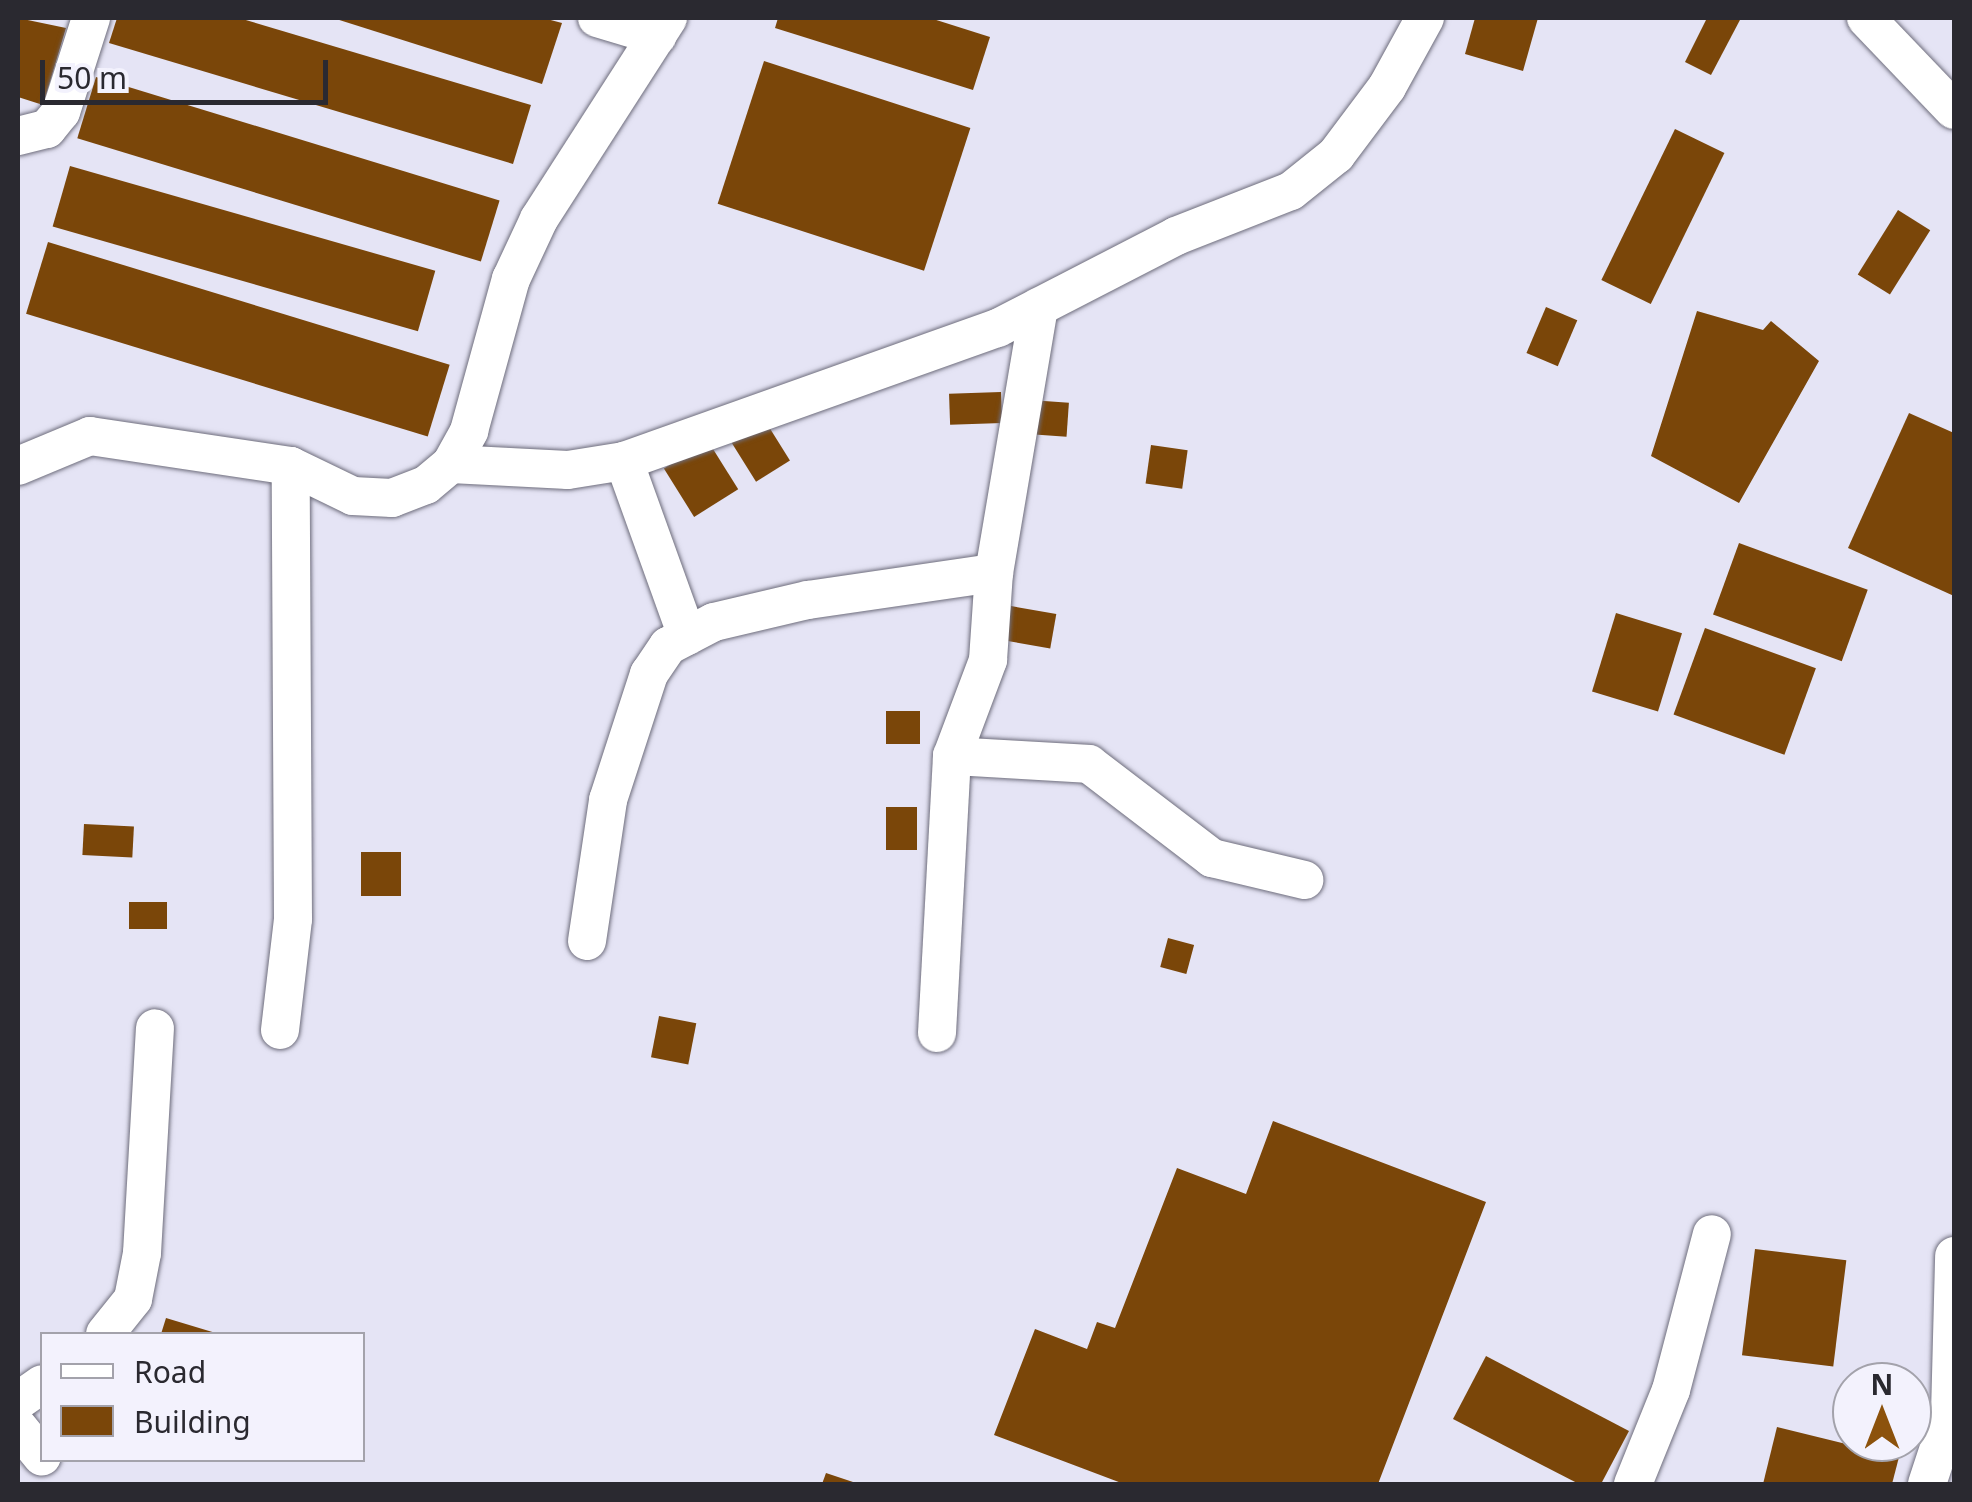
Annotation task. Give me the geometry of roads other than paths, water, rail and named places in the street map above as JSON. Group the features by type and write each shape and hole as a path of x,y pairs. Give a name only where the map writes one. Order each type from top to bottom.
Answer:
{"street":[{"path":"18,136 47,130 62,112 91,18"},
{"path":"452,464 468,431 511,279 532,234 663,27 597,18"},
{"path":"18,466 90,436 216,450 291,466 353,496 392,498 452,464 568,470 624,461 998,328 1176,236 1291,191 1336,155 1387,87 1425,18"},
{"path":"1866,18 1954,110"},
{"path":"937,1033 952,756 988,660 994,573 1038,307"},
{"path":"624,461 687,636"},
{"path":"280,1030 293,919 291,466"},
{"path":"587,941 608,800 649,674 668,646 714,622 808,600 994,573"},
{"path":"952,756 1089,764 1212,858 1304,880"},
{"path":"107,1332 133,1298 142,1253 155,1028"},
{"path":"1633,1484 1671,1390 1712,1234"},
{"path":"1927,1484 1950,1414 1954,1256"},
{"path":"18,1401 40,1385"},
{"path":"18,1427 40,1454"},
{"path":"46,1462 65,1484"}]}
